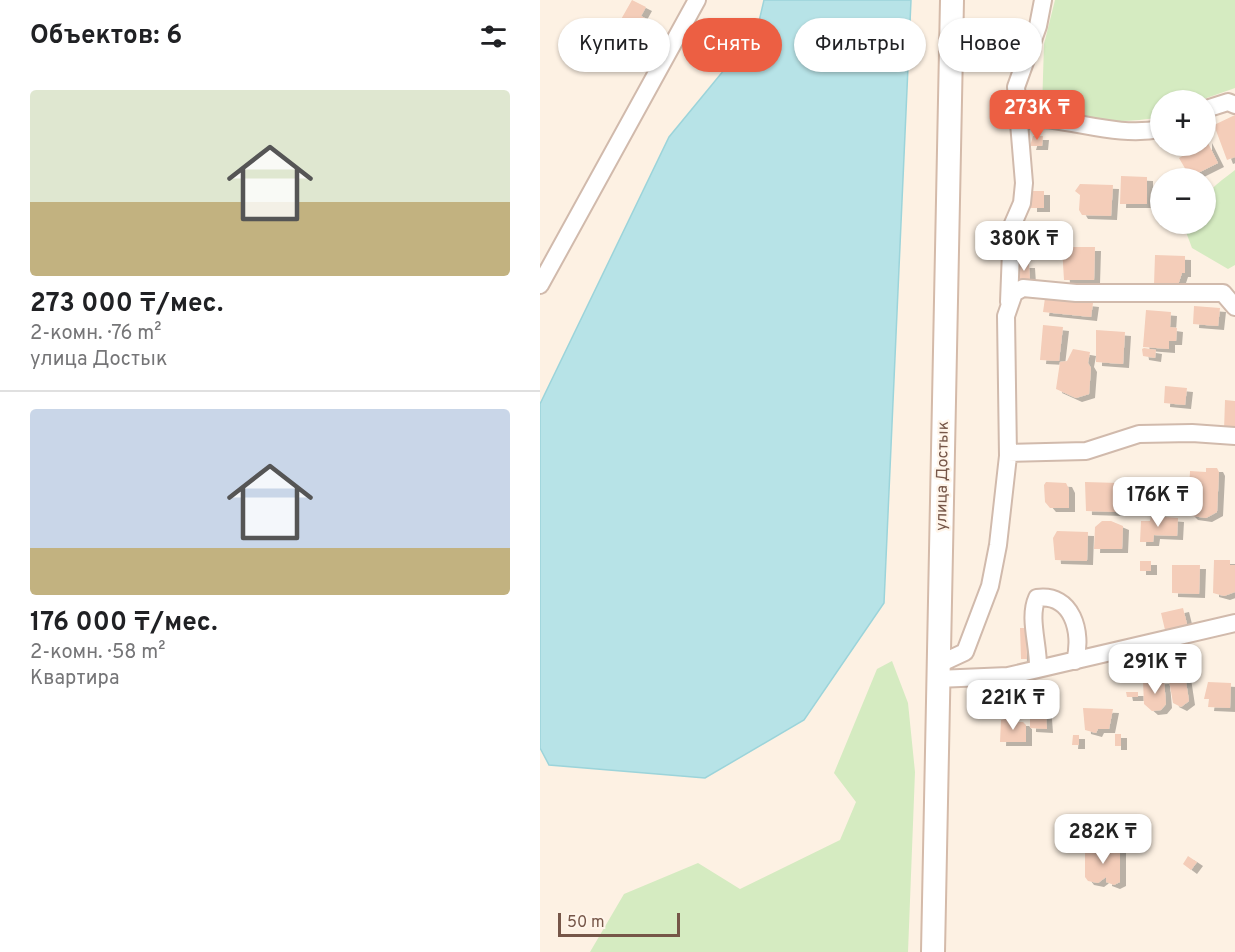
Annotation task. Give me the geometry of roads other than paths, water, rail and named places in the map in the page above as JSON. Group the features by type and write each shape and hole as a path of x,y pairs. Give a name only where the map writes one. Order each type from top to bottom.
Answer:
{"main road":[{"name":"улица Достык","path":"933,952 952,0"}],"street":[{"path":"540,285 696,0"},
{"path":"961,678 965,652 992,576 998,545 1008,453 1006,316 1009,302 1012,226 1022,203 1024,183 1016,87 1038,26 1043,0"},
{"path":"1216,106 1228,102 1235,105"},
{"path":"1019,127 1027,118 1041,118 1121,132 1150,130"},
{"path":"1009,302 1014,294 1023,288 1076,293 1223,293 1235,307"},
{"path":"1008,453 1086,451 1139,434 1192,433 1235,436"},
{"path":"1038,669 1038,638 1032,609 1037,598 1049,596 1060,600 1070,614 1076,629 1078,648 1075,661"},
{"path":"937,672 961,678 1008,676 1235,623"},
{"path":"937,672 965,652"}],"water":[{"path":"764,0 911,0 910,18 794,18 794,72 908,72 884,603 804,720 705,778 549,765 540,748 540,404 669,137 722,72 782,72 782,18 760,18"}]}
